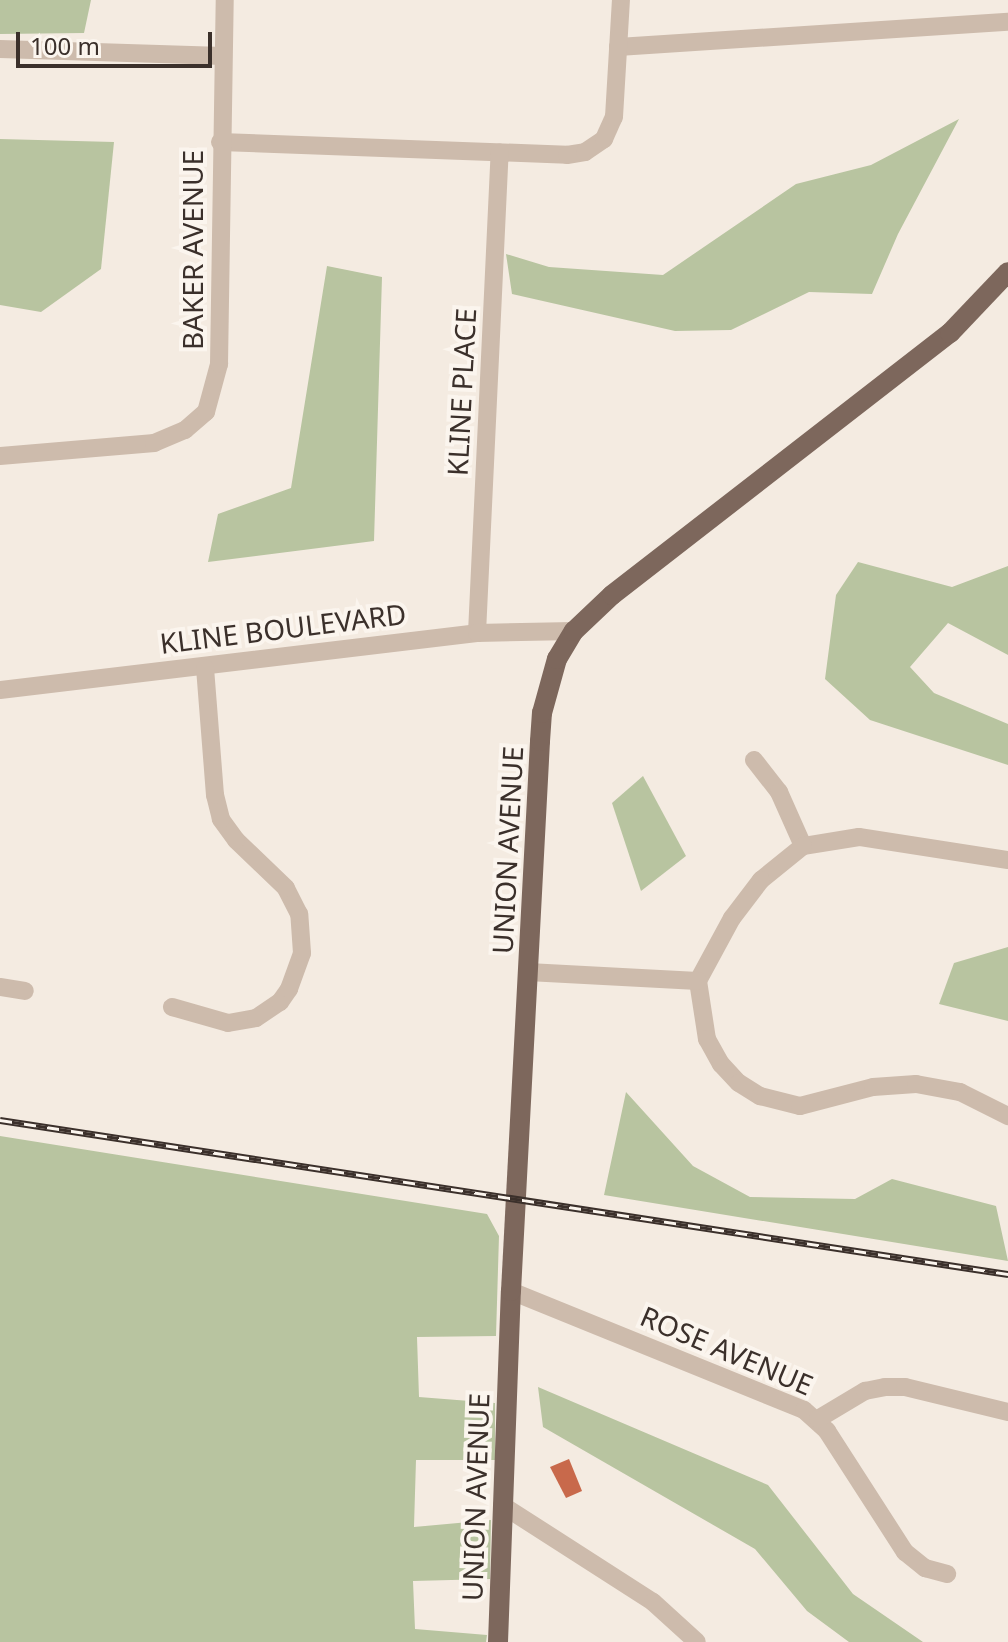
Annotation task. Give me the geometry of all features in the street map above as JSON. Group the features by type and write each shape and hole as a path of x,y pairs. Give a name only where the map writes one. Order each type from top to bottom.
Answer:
{"main road":[{"name":"UNION AVENUE","path":"498,1642 511,1291 519,1198 542,713 557,659 574,631 612,595 950,333 1008,272"}],"street":[{"name":"BAKER AVENUE","path":"0,456 154,443 185,430 206,412 219,364 223,229 220,142 225,0"},
{"path":"220,142 567,155 585,152 604,139 614,107 621,0"},
{"path":"618,47 1008,22"},
{"path":"0,49 223,56"},
{"name":"KLINE PLACE","path":"477,633 500,153"},
{"name":"KLINE BOULEVARD","path":"0,690 205,668 477,633 574,631"},
{"path":"172,1007 228,1023 256,1018 280,1002 289,989 302,953 299,914 286,888 236,840 221,819 215,795 205,668"},
{"path":"754,760 779,792 803,846"},
{"path":"1008,860 869,837 842,838 803,846 761,880 732,918 698,981 707,1039 721,1064 739,1083 760,1096 800,1106 873,1087 916,1084 960,1092 1008,1116"},
{"path":"528,972 698,981"},
{"path":"0,987 25,991"},
{"name":"ROSE AVENUE","path":"511,1291 804,1410 818,1419 905,1552 925,1568 947,1574"},
{"path":"818,1419 865,1391 885,1387 905,1387 1008,1412"},
{"path":"502,1505 653,1602 697,1642"}],"green space":[{"path":"0,0 91,0 84,33 0,34"},
{"path":"959,119 898,234 872,294 809,292 731,330 675,331 512,294 506,254 549,267 663,275 796,184 871,165"},
{"path":"0,139 114,142 101,269 41,312 0,305"},
{"path":"327,266 382,277 374,541 208,562 218,514 291,488"},
{"path":"858,562 952,587 1008,566 1008,655 948,623 910,667 934,693 1008,724 1008,765 870,720 825,679 836,595"},
{"path":"643,776 686,856 641,891 612,803"},
{"path":"1008,947 1008,1021 939,1004 954,963"},
{"path":"626,1092 693,1166 750,1197 855,1199 892,1179 996,1206 1008,1261 604,1195"},
{"path":"0,1136 487,1214 499,1236 496,1336 417,1337 419,1397 495,1403 495,1460 416,1460 414,1527 491,1520 490,1579 413,1581 415,1629 487,1635 486,1642 0,1642"},
{"path":"538,1387 768,1485 853,1594 923,1642 849,1642 807,1611 755,1549 543,1427"}],"building":[{"path":"569,1459 582,1491 566,1498 550,1467"}],"railway":[{"path":"0,1120 1008,1274"}]}
